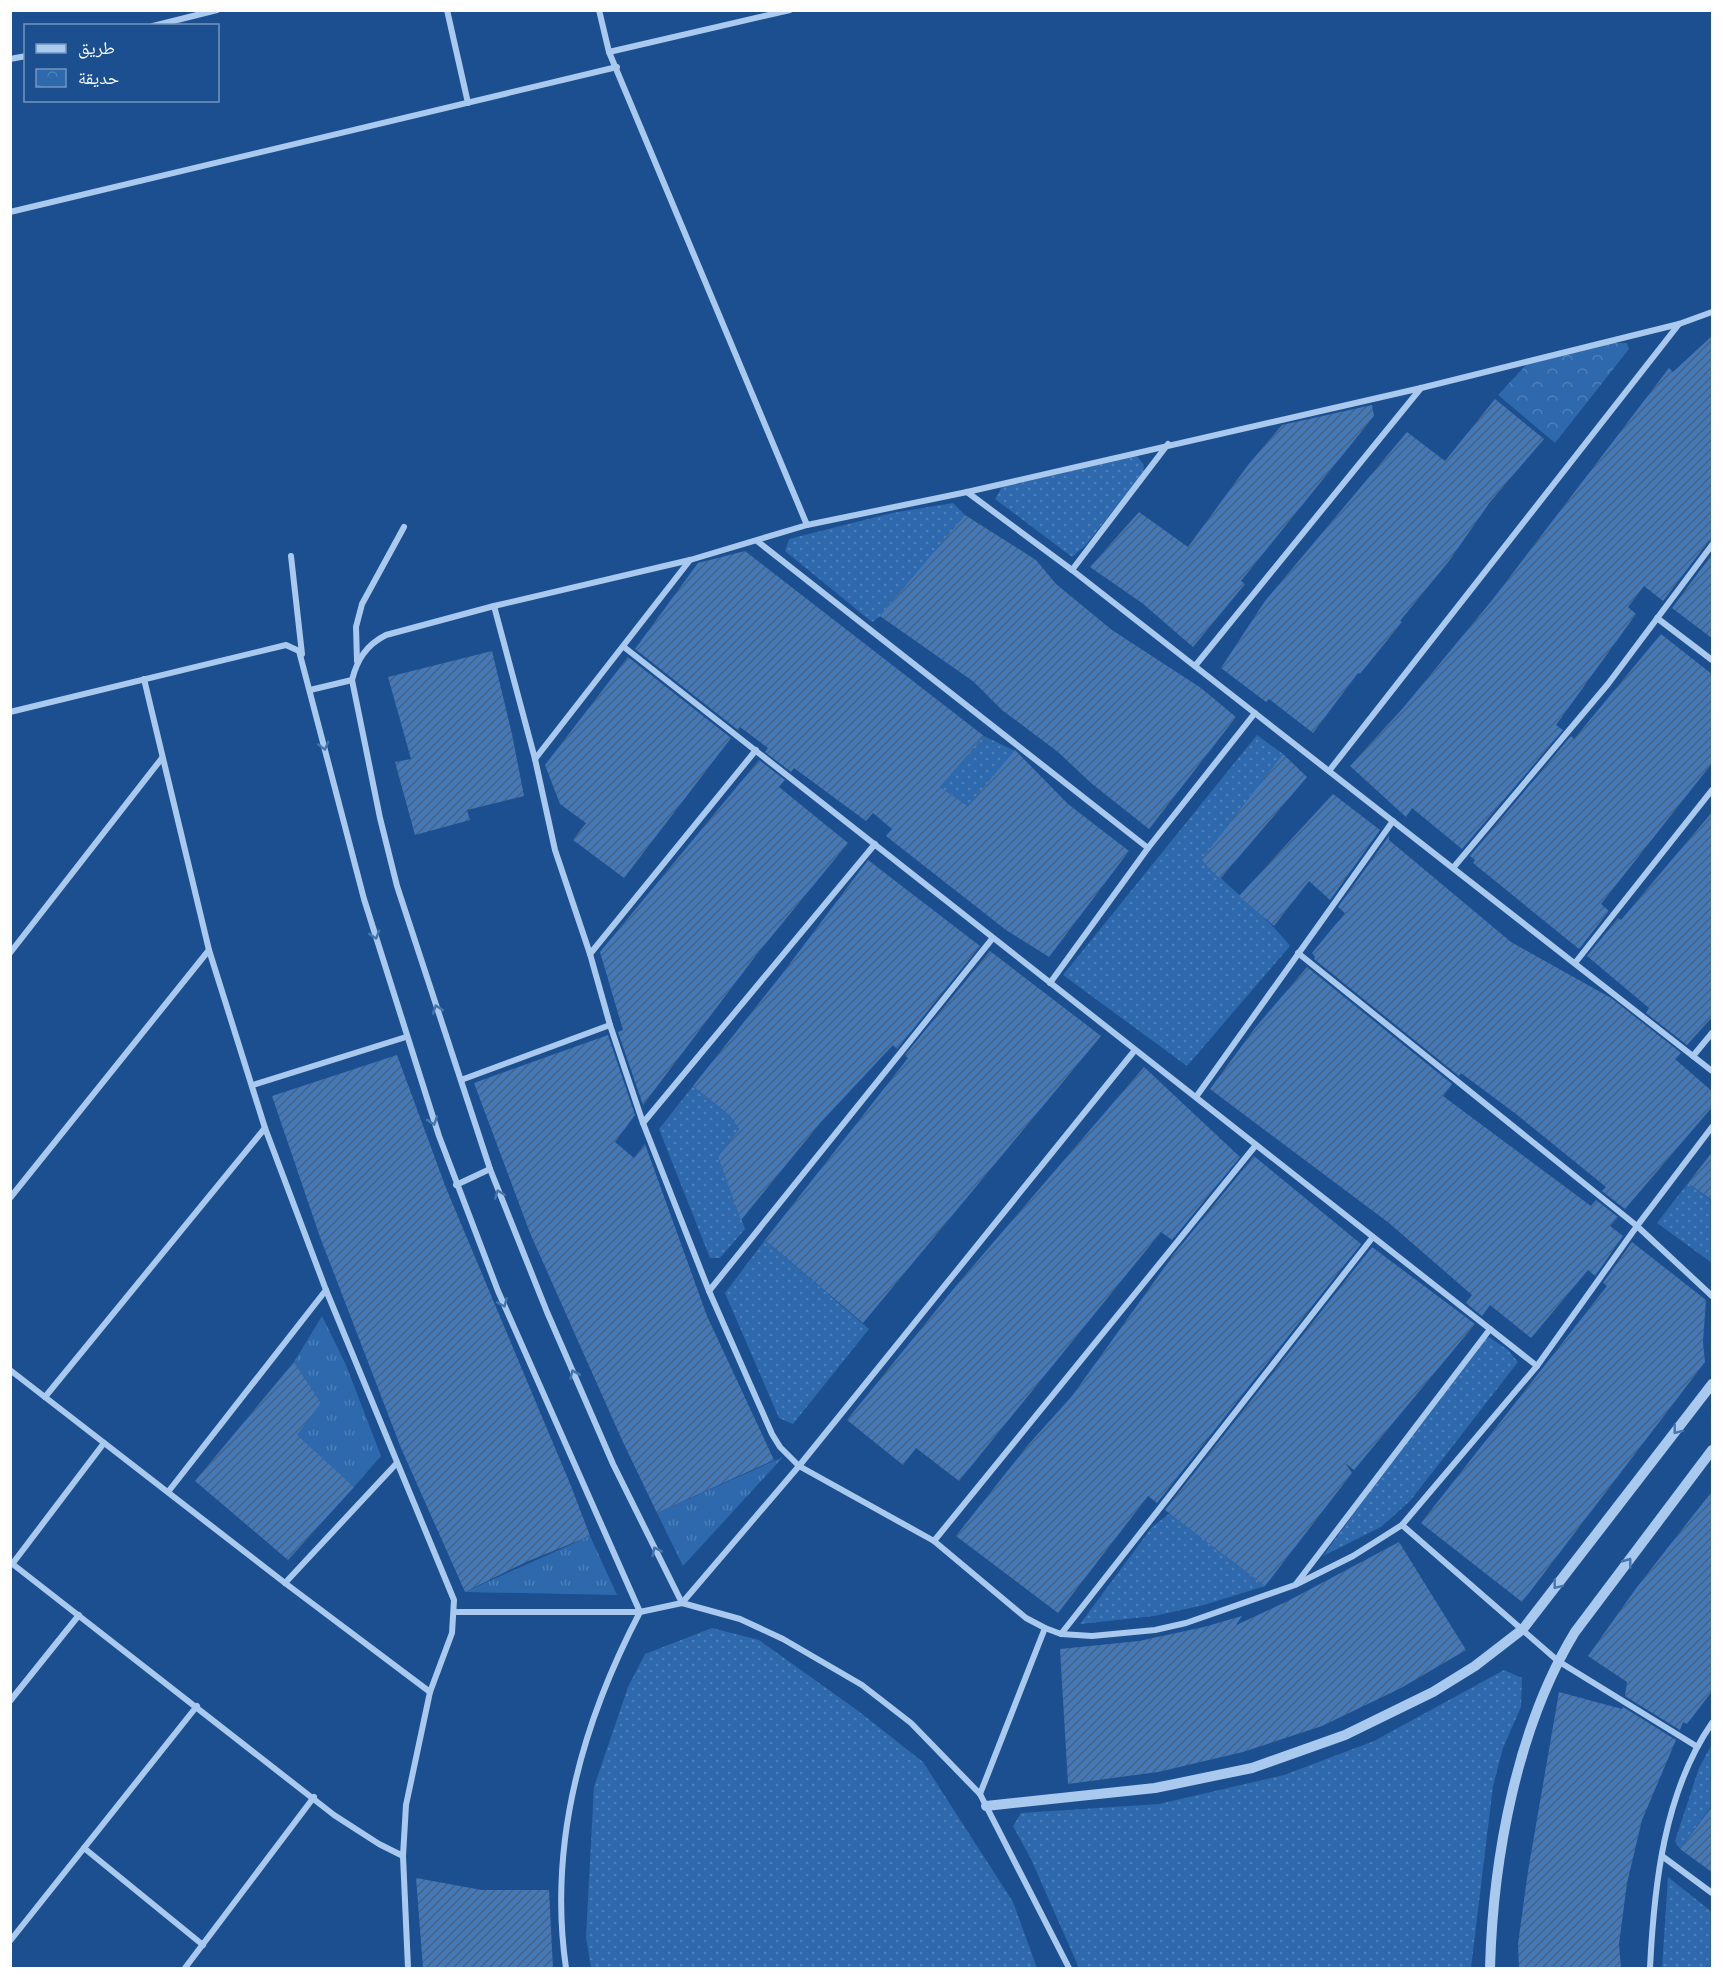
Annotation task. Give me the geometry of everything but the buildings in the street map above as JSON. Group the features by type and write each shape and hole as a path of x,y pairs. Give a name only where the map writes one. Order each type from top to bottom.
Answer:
{"street":[{"path":"161,24 217,10"},
{"path":"447,10 468,103"},
{"path":"599,10 609,52 807,525"},
{"path":"755,10 757,18"},
{"path":"609,52 790,10"},
{"path":"10,212 617,67"},
{"path":"357,660 374,641 386,635 494,606 690,560 807,525 967,492 1168,444 1421,388 1679,324 1713,312"},
{"path":"1329,771 1679,324"},
{"path":"1195,666 1421,388"},
{"path":"1071,570 1168,444"},
{"path":"967,492 1195,666 1713,1071"},
{"path":"404,527 362,604 356,627 357,660 352,680 380,818 398,886 490,1169 547,1312 613,1464 682,1603"},
{"path":"757,541 1148,848"},
{"path":"1453,868 1608,684 1713,544"},
{"path":"291,556 302,660 364,899 406,1037 456,1185 520,1343 640,1612"},
{"path":"535,759 690,560"},
{"path":"494,606 535,759 555,850 590,954 610,1025 643,1123 709,1291 772,1434 780,1447 799,1466 934,1541 1026,1618 1045,1628 1060,1634 1092,1636 1155,1630 1186,1623 1295,1585 1353,1556 1402,1525 1537,1366 1637,1226 1713,1127"},
{"path":"1657,618 1713,660"},
{"path":"10,712 286,645 295,648 302,660"},
{"path":"624,647 1537,1366"},
{"path":"144,679 210,950 265,1128 326,1290 396,1464 451,1589 455,1612 452,1633 430,1692 406,1805 403,1856 407,1968"},
{"path":"310,690 352,680"},
{"path":"1050,983 1148,848 1255,713"},
{"path":"590,954 756,750"},
{"path":"10,953 162,758"},
{"path":"1575,963 1713,790"},
{"path":"1196,1097 1393,821"},
{"path":"643,1123 875,844"},
{"path":"709,1291 992,939"},
{"path":"10,1198 210,950"},
{"path":"1298,953 1637,1226 1713,1296"},
{"path":"461,1080 610,1025"},
{"path":"1694,1056 1713,1033"},
{"path":"253,1085 406,1037"},
{"path":"682,1603 799,1466 1135,1050"},
{"path":"45,1397 265,1128"},
{"path":"934,1541 1256,1144"},
{"path":"456,1185 490,1169"},
{"path":"1060,1634 1373,1237"},
{"path":"168,1492 326,1290"},
{"path":"1295,1585 1490,1329"},
{"path":"10,1370 430,1692"},
{"path":"986,1806 1155,1788 1242,1770 1298,1753 1371,1723 1433,1692 1475,1666 1523,1629 1713,1384"},
{"path":"104,1443 11,1562 356,1830 403,1856"},
{"path":"1490,1968 1505,1830 1534,1719 1558,1661 1575,1632 1713,1450"},
{"path":"285,1583 396,1464"},
{"path":"1402,1525 1558,1661 1696,1746"},
{"path":"455,1612 640,1612 682,1603 740,1619 783,1639 862,1685 911,1723 980,1794 1069,1968"},
{"path":"566,1968 562,1912 563,1860 570,1808 581,1756 596,1707 616,1658 640,1612"},
{"path":"10,1701 79,1615"},
{"path":"980,1794 1045,1628"},
{"path":"10,1941 197,1706"},
{"path":"1650,1968 1653,1904 1675,1804 1696,1746 1713,1723"},
{"path":"185,1968 314,1797"},
{"path":"84,1848 203,1945"},
{"path":"1662,1856 1713,1893"}],"green space":[{"path":"1613,343 1627,343 1629,349 1555,443 1498,395 1527,364"},
{"path":"1137,456 1144,465 1143,473 1085,546 1072,557 995,499 1002,487"},
{"path":"953,503 965,515 881,616 872,622 785,551 789,539 892,513"},
{"path":"1257,735 1283,754 1201,860 1258,912 1290,946 1187,1066 1063,975"},
{"path":"984,736 1015,751 968,806 940,787"},
{"path":"693,1086 730,1116 739,1129 718,1157 745,1229 720,1258 710,1258 659,1129"},
{"path":"1688,1183 1712,1201 1712,1263 1657,1223"},
{"path":"765,1240 869,1329 793,1424 779,1418 725,1293"},
{"path":"322,1316 346,1365 381,1456 354,1487 296,1436 321,1403 294,1362"},
{"path":"1489,1337 1508,1350 1518,1362 1410,1501 1381,1527 1323,1556 1480,1339"},
{"path":"783,1457 683,1566 657,1513"},
{"path":"1170,1513 1265,1586 1204,1605 1154,1616 1080,1624 1152,1527"},
{"path":"590,1536 617,1595 465,1592"},
{"path":"712,1628 759,1640 857,1710 923,1762 1013,1902 1037,1968 591,1968 586,1937 594,1787 628,1687 645,1654"},
{"path":"1504,1670 1522,1678 1521,1707 1503,1748 1493,1786 1471,1968 1079,1968 1031,1859 1013,1826 1021,1813 1159,1804 1284,1775 1374,1741"},
{"path":"1712,1744 1712,1805 1680,1849 1675,1841 1699,1768"},
{"path":"1668,1877 1712,1912 1712,1968 1662,1968"}]}
